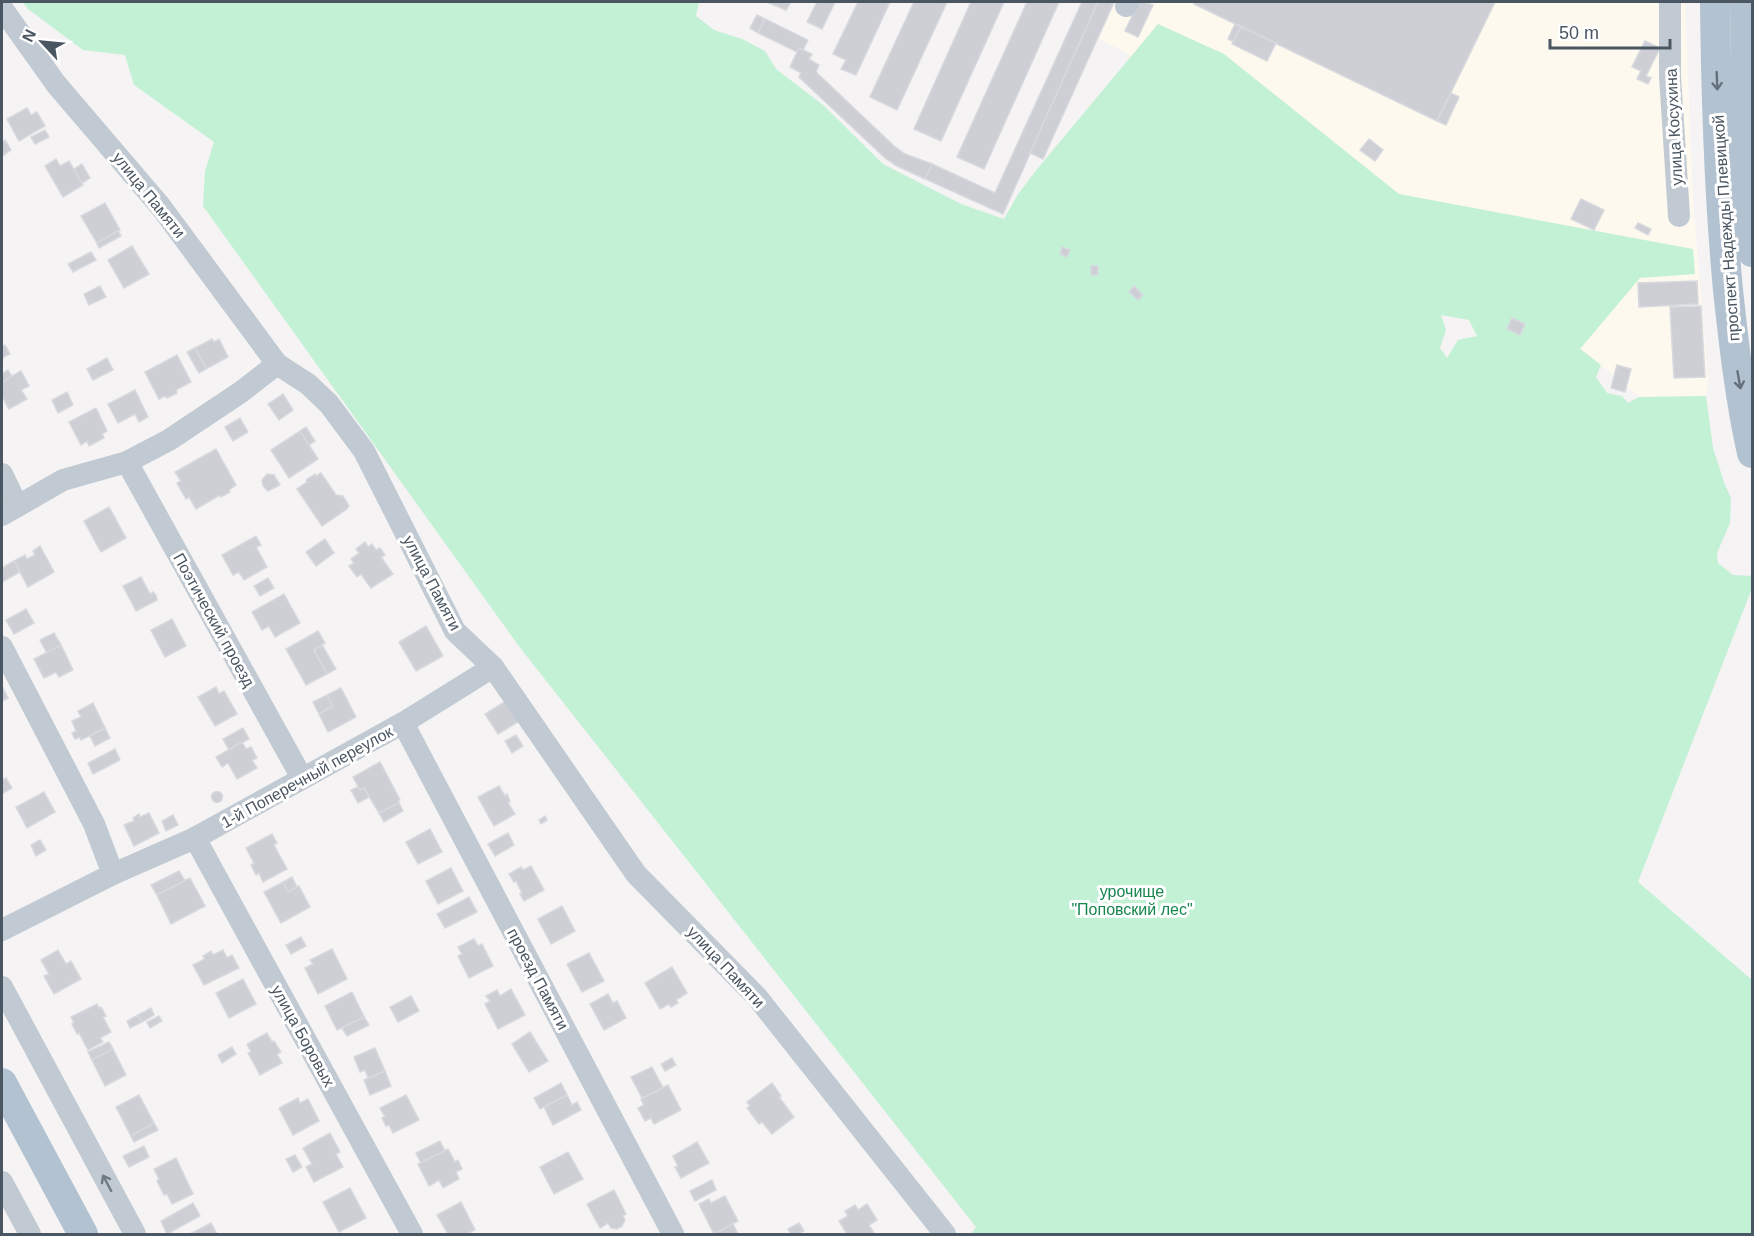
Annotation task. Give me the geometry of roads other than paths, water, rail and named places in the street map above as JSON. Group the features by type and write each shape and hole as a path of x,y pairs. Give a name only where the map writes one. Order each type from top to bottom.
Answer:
{"main road":[{"name":"проспект Надежды Плевицкой","path":"1715,2 1719,176 1726,266 1735,354 1752,453"},
{"name":"проспект Надежды Плевицкой","path":"1745,2 1747,168 1752,252"},
{"path":"2,1083 83,1234"}],"street":[{"name":"улица Косухина","path":"1670,2 1670,76 1679,216"},
{"name":"улица Памяти","path":"2,8 56,84 161,207 277,364 308,384 329,404 364,451 455,632 493,667 636,874 757,997 945,1234"},
{"path":"2,474 9,510 63,480 127,462 169,440 241,392 277,364"},
{"name":"Поэтический проезд","path":"127,462 302,778"},
{"path":"2,647 94,824 114,874"},
{"name":"1-й Поперечный переулок","path":"2,930 114,874 195,838 403,723 493,667"},
{"name":"проезд Памяти","path":"403,723 673,1234"},
{"name":"улица Боровых","path":"195,838 412,1234"},
{"path":"2,987 135,1234"},
{"path":"2,1182 30,1234"}],"park label":[{"name":"урочище \"Поповский лес\"","path":"1132,900"}]}
